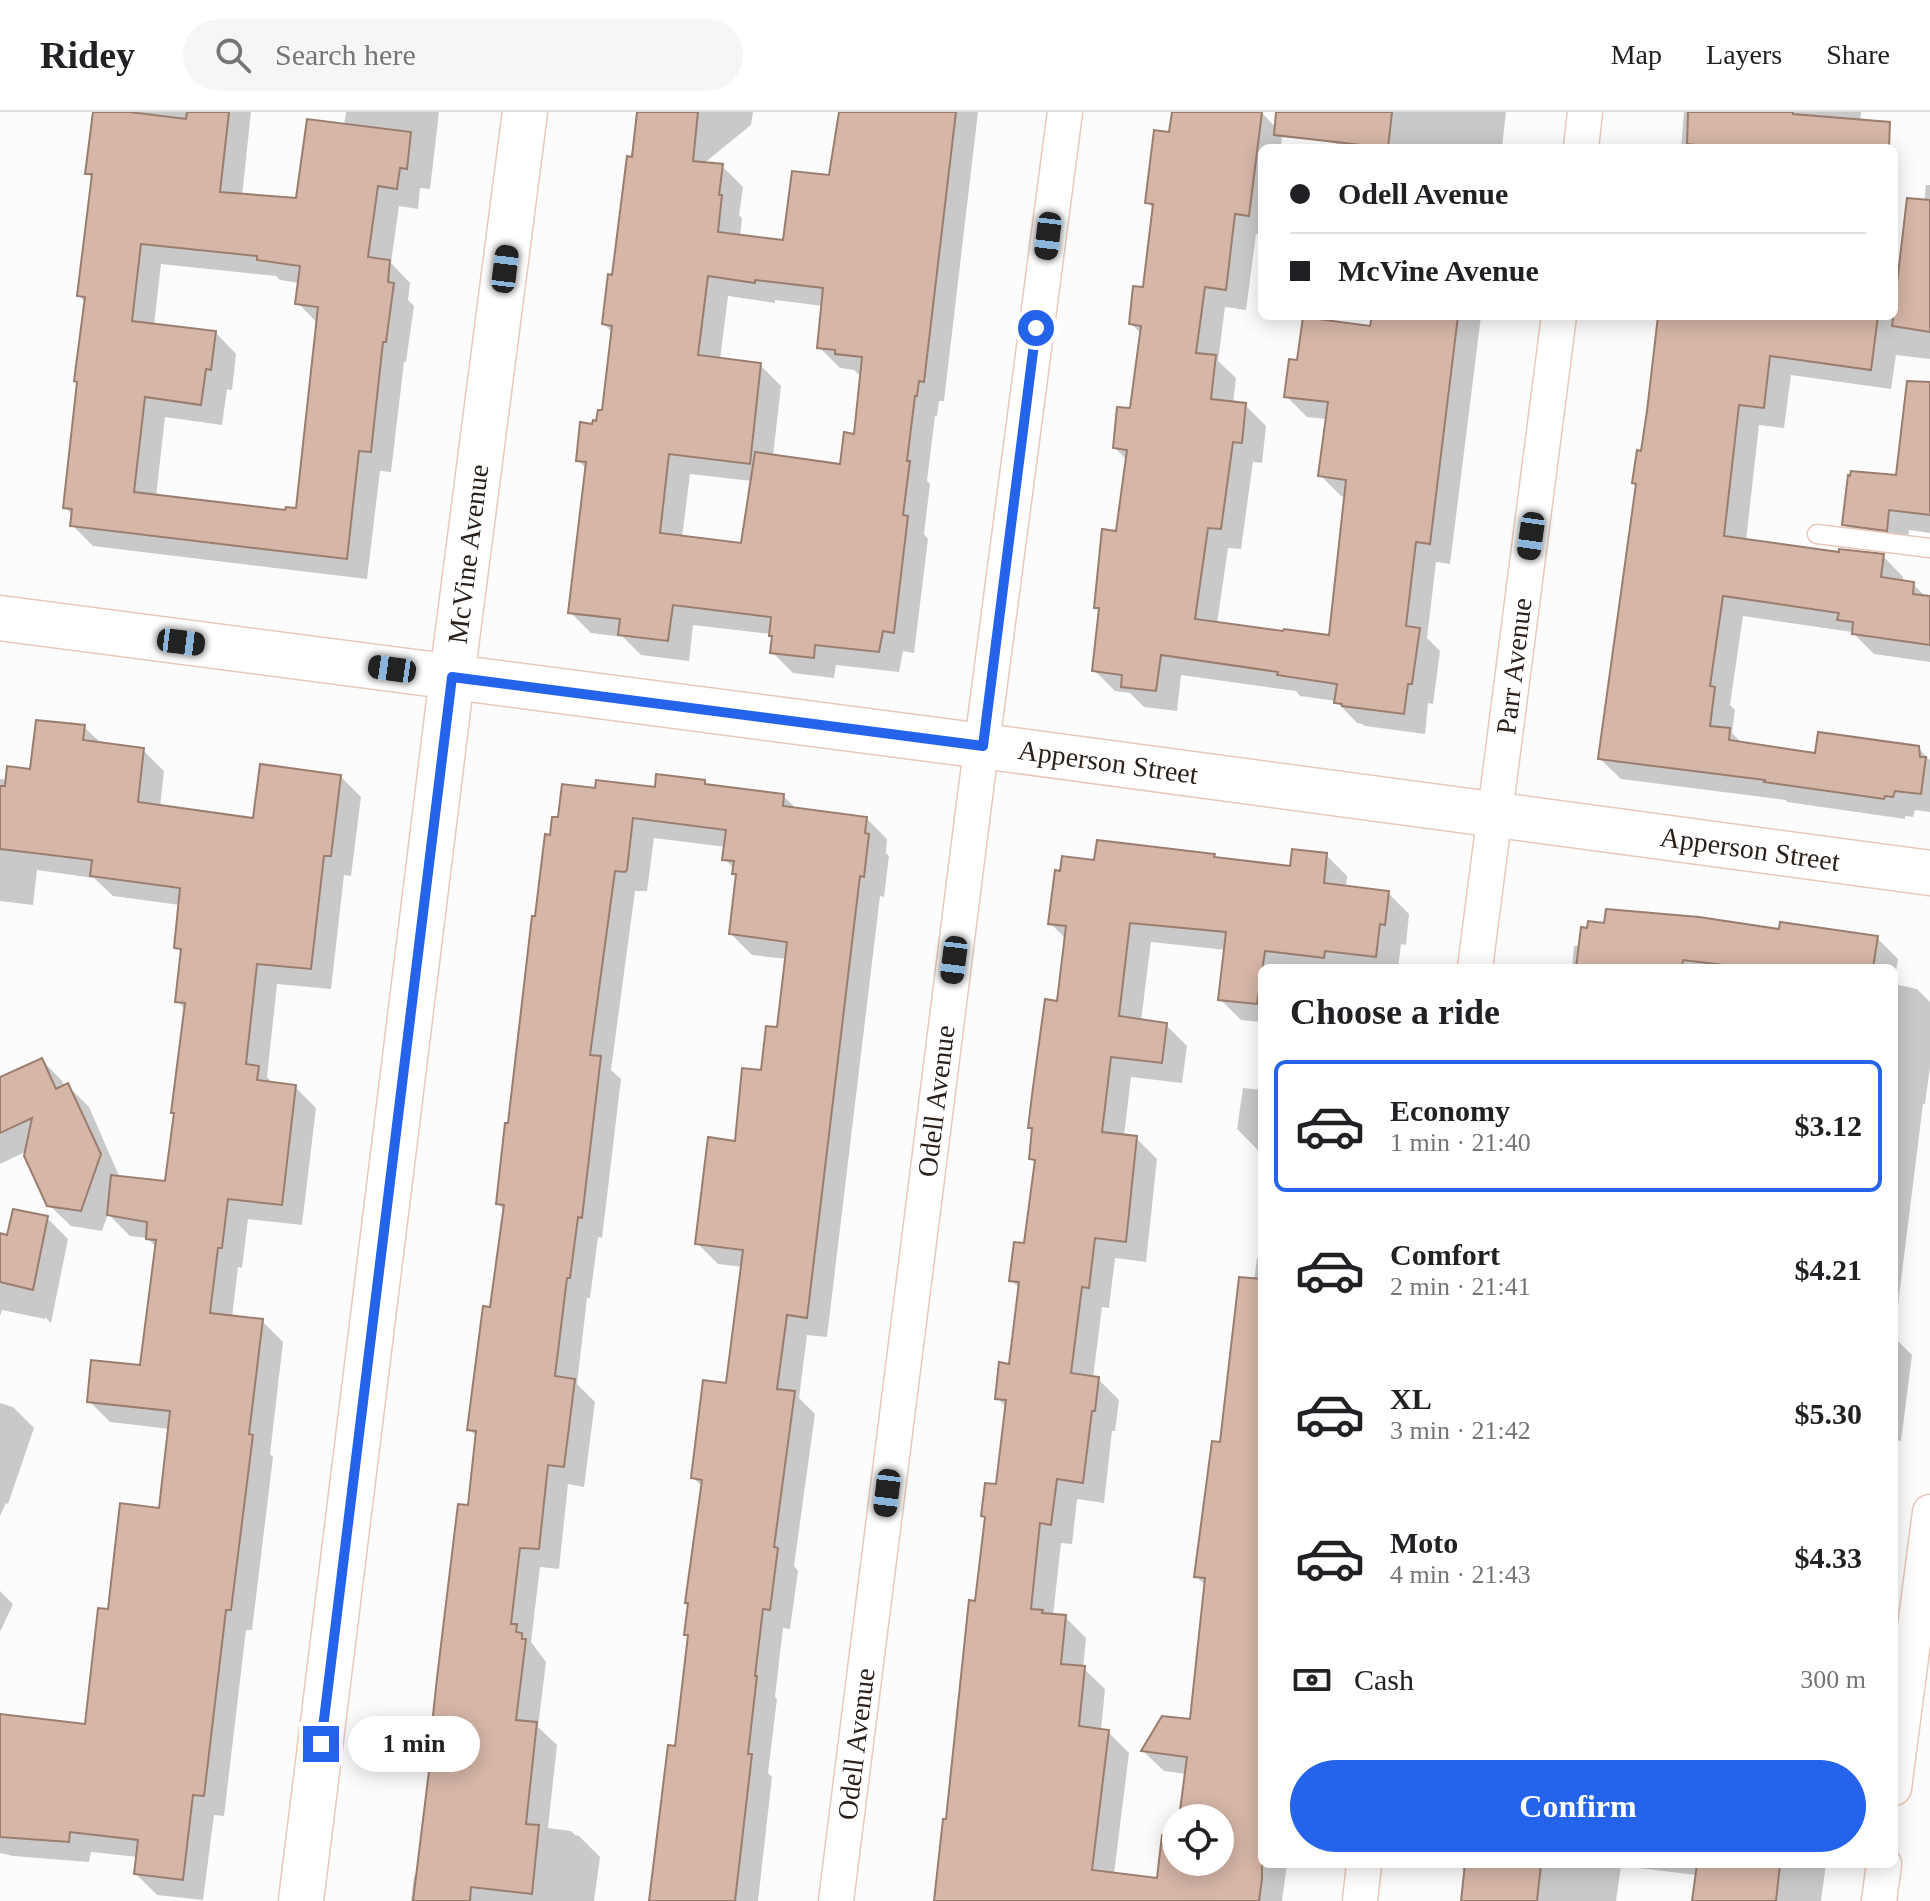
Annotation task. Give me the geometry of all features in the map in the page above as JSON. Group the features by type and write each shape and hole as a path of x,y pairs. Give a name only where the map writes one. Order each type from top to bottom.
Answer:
{"street":[{"name":"McVine Avenue","path":"301,1901 525,112"},
{"name":"Odell Avenue","path":"836,1901 964,882 1065,112"},
{"path":"1581,144 1585,112"},
{"name":"Parr Avenue","path":"1476,964 1558,320"},
{"name":"Apperson Street","path":"0,618 1930,873"},
{"path":"1898,1757 1930,1512"},
{"path":"1360,1901 1364,1868"},
{"path":"1879,1901 1883,1868"}],"lane":[{"path":"1817,534 1930,548"}],"building":[{"path":"93,112 129,112 186,119 187,112 229,112 220,192 296,198 307,119 411,132 407,169 400,168 397,189 378,186 368,257 390,260 388,282 394,283 386,342 383,342 371,452 359,451 347,559 70,526 72,509 63,508 85,297 77,296 92,174 85,174","holes":["141,244 257,256 257,260 300,266 295,304 318,307 296,508 286,507 285,510 134,492 145,397 201,405 206,369 211,370 216,331 132,321"]},
{"path":"637,112 698,112 693,161 723,164 718,232 783,240 792,171 829,175 839,112 956,112 924,382 919,381 915,396 907,461 910,461 903,515 908,516 894,633 883,631 879,652 815,645 814,658 770,653 771,617 673,605 668,641 618,635 620,619 568,613 586,462 576,461 580,422 592,424 593,420 596,421 598,410 602,410 612,326 602,324 608,274 612,275 627,156 632,157","holes":["708,276 755,283 755,280 823,288 817,348 862,357 854,434 844,432 840,464 755,452 741,543 660,533 669,454 750,464 761,363 698,355"]},
{"path":"1172,112 1262,112 1249,216 1235,214 1226,290 1205,287 1196,353 1216,355 1211,399 1246,403 1242,443 1233,442 1221,529 1208,528 1195,619 1329,635 1346,480 1318,476 1328,402 1284,397 1289,359 1297,360 1303,320 1370,326 1371,320 1458,320 1430,544 1416,542 1406,626 1420,628 1404,714 1334,703 1337,684 1161,655 1156,691 1121,687 1122,675 1092,671 1099,608 1094,608 1102,529 1116,531 1127,450 1113,448 1117,407 1130,408 1141,326 1129,324 1133,286 1143,287 1153,204 1145,203 1154,130 1169,132"},
{"path":"1276,112 1392,112 1388,144 1353,144 1274,135"},
{"path":"1688,112 1793,112 1890,122 1889,144 1687,144"},
{"path":"1907,198 1930,200 1930,332 1892,326 1893,320 1898,320 1898,275"},
{"path":"1658,320 1877,320 1871,370 1770,356 1764,408 1739,405 1724,536 1839,552 1839,549 1884,554 1881,577 1914,582 1913,594 1930,596 1930,645 1852,634 1853,622 1837,620 1839,613 1723,596 1710,686 1715,687 1710,726 1730,728 1729,740 1815,753 1818,732 1919,746 1920,757 1926,757 1921,794 1895,791 1893,797 1885,796 1884,799 1598,759 1636,484 1632,483 1647,411"},
{"path":"1907,381 1930,382 1930,515 1889,510 1887,531 1842,525 1851,471 1896,475"},
{"path":"36,720 85,725 83,740 144,748 138,802 253,818 260,764 341,775 331,856 324,856 311,969 257,964 246,1064 259,1066 257,1080 296,1085 282,1205 228,1199 222,1248 218,1248 210,1313 263,1319 249,1434 253,1435 231,1610 226,1610 204,1796 193,1795 183,1880 134,1874 138,1840 70,1832 69,1842 0,1837 0,1714 85,1724 98,1608 108,1609 120,1503 159,1508 170,1411 87,1402 91,1360 140,1365 156,1240 146,1239 147,1222 107,1215 111,1175 165,1181 185,1003 175,1002 181,949 174,948 180,888 90,876 92,860 0,849 0,786 5,786 7,766 30,769"},
{"path":"656,774 784,794 783,806 867,817 865,833 869,834 864,877 860,876 807,1318 787,1315 777,1389 795,1391 774,1547 778,1548 770,1610 763,1609 755,1676 748,1754 752,1754 735,1901 649,1901 668,1745 675,1746 688,1635 684,1635 688,1603 685,1603 702,1480 691,1478 703,1380 726,1383 743,1250 695,1244 708,1137 735,1141 742,1068 761,1070 766,1026 777,1027 787,942 729,934 736,874 732,874 734,861 722,860 726,830 633,818 627,870 615,871 590,1055 601,1056 582,1218 578,1217 570,1278 567,1278 555,1376 575,1379 564,1467 548,1465 539,1549 520,1548 511,1624 517,1624 516,1632 522,1633 522,1639 526,1639 516,1720 537,1722 526,1824 539,1825 532,1894 471,1887 470,1901 413,1901 458,1504 468,1505 476,1431 467,1430 483,1306 490,1307 504,1205 496,1204 545,834 550,835 552,817 558,817 562,784 595,788 596,780 655,787"},
{"path":"1097,840 1290,866 1292,849 1327,853 1324,883 1389,891 1385,925 1380,924 1376,957 1325,951 1324,958 1265,951 1263,964 1258,964 1257,1004 1218,1000 1226,932 1130,923 1119,1016 1167,1023 1162,1063 1111,1057 1102,1132 1137,1136 1126,1242 1095,1238 1089,1288 1082,1287 1071,1373 1099,1377 1083,1483 1057,1479 1051,1525 1040,1523 1031,1609 1066,1615 1061,1664 1085,1666 1079,1726 1109,1730 1092,1870 1157,1878 1162,1835 1162,1876 1234,1876 1234,1804 1181,1804 1187,1757 1141,1751 1162,1716 1190,1719 1205,1578 1194,1577 1212,1441 1220,1442 1239,1277 1258,1279 1258,1868 1262,1868 1259,1901 934,1901 943,1819 946,1819 969,1600 975,1601 985,1517 981,1516 985,1483 996,1484 1006,1400 995,1399 999,1362 1009,1364 1019,1282 1009,1281 1014,1242 1024,1243 1035,1160 1029,1159 1032,1128 1028,1128 1045,999 1057,1001 1066,926 1048,924 1055,870 1060,871 1062,856 1094,860"},
{"path":"1606,909 1699,917 1779,929 1780,922 1878,936 1874,964 1716,964 1683,960 1682,964 1576,964 1581,927 1587,928 1588,921 1604,923"},
{"path":"42,1058 56,1089 68,1083 101,1154 81,1211 47,1206 24,1156 32,1118 0,1133 0,1077"},
{"path":"13,1209 48,1216 33,1290 0,1282 0,1233 7,1235"},
{"path":"1465,1868 1541,1868 1537,1901 1461,1901"},
{"path":"1696,1868 1780,1868 1776,1901 1692,1901"}],"route":[{"path":"321,1744 452,677 983,746 1036,328"}]}
